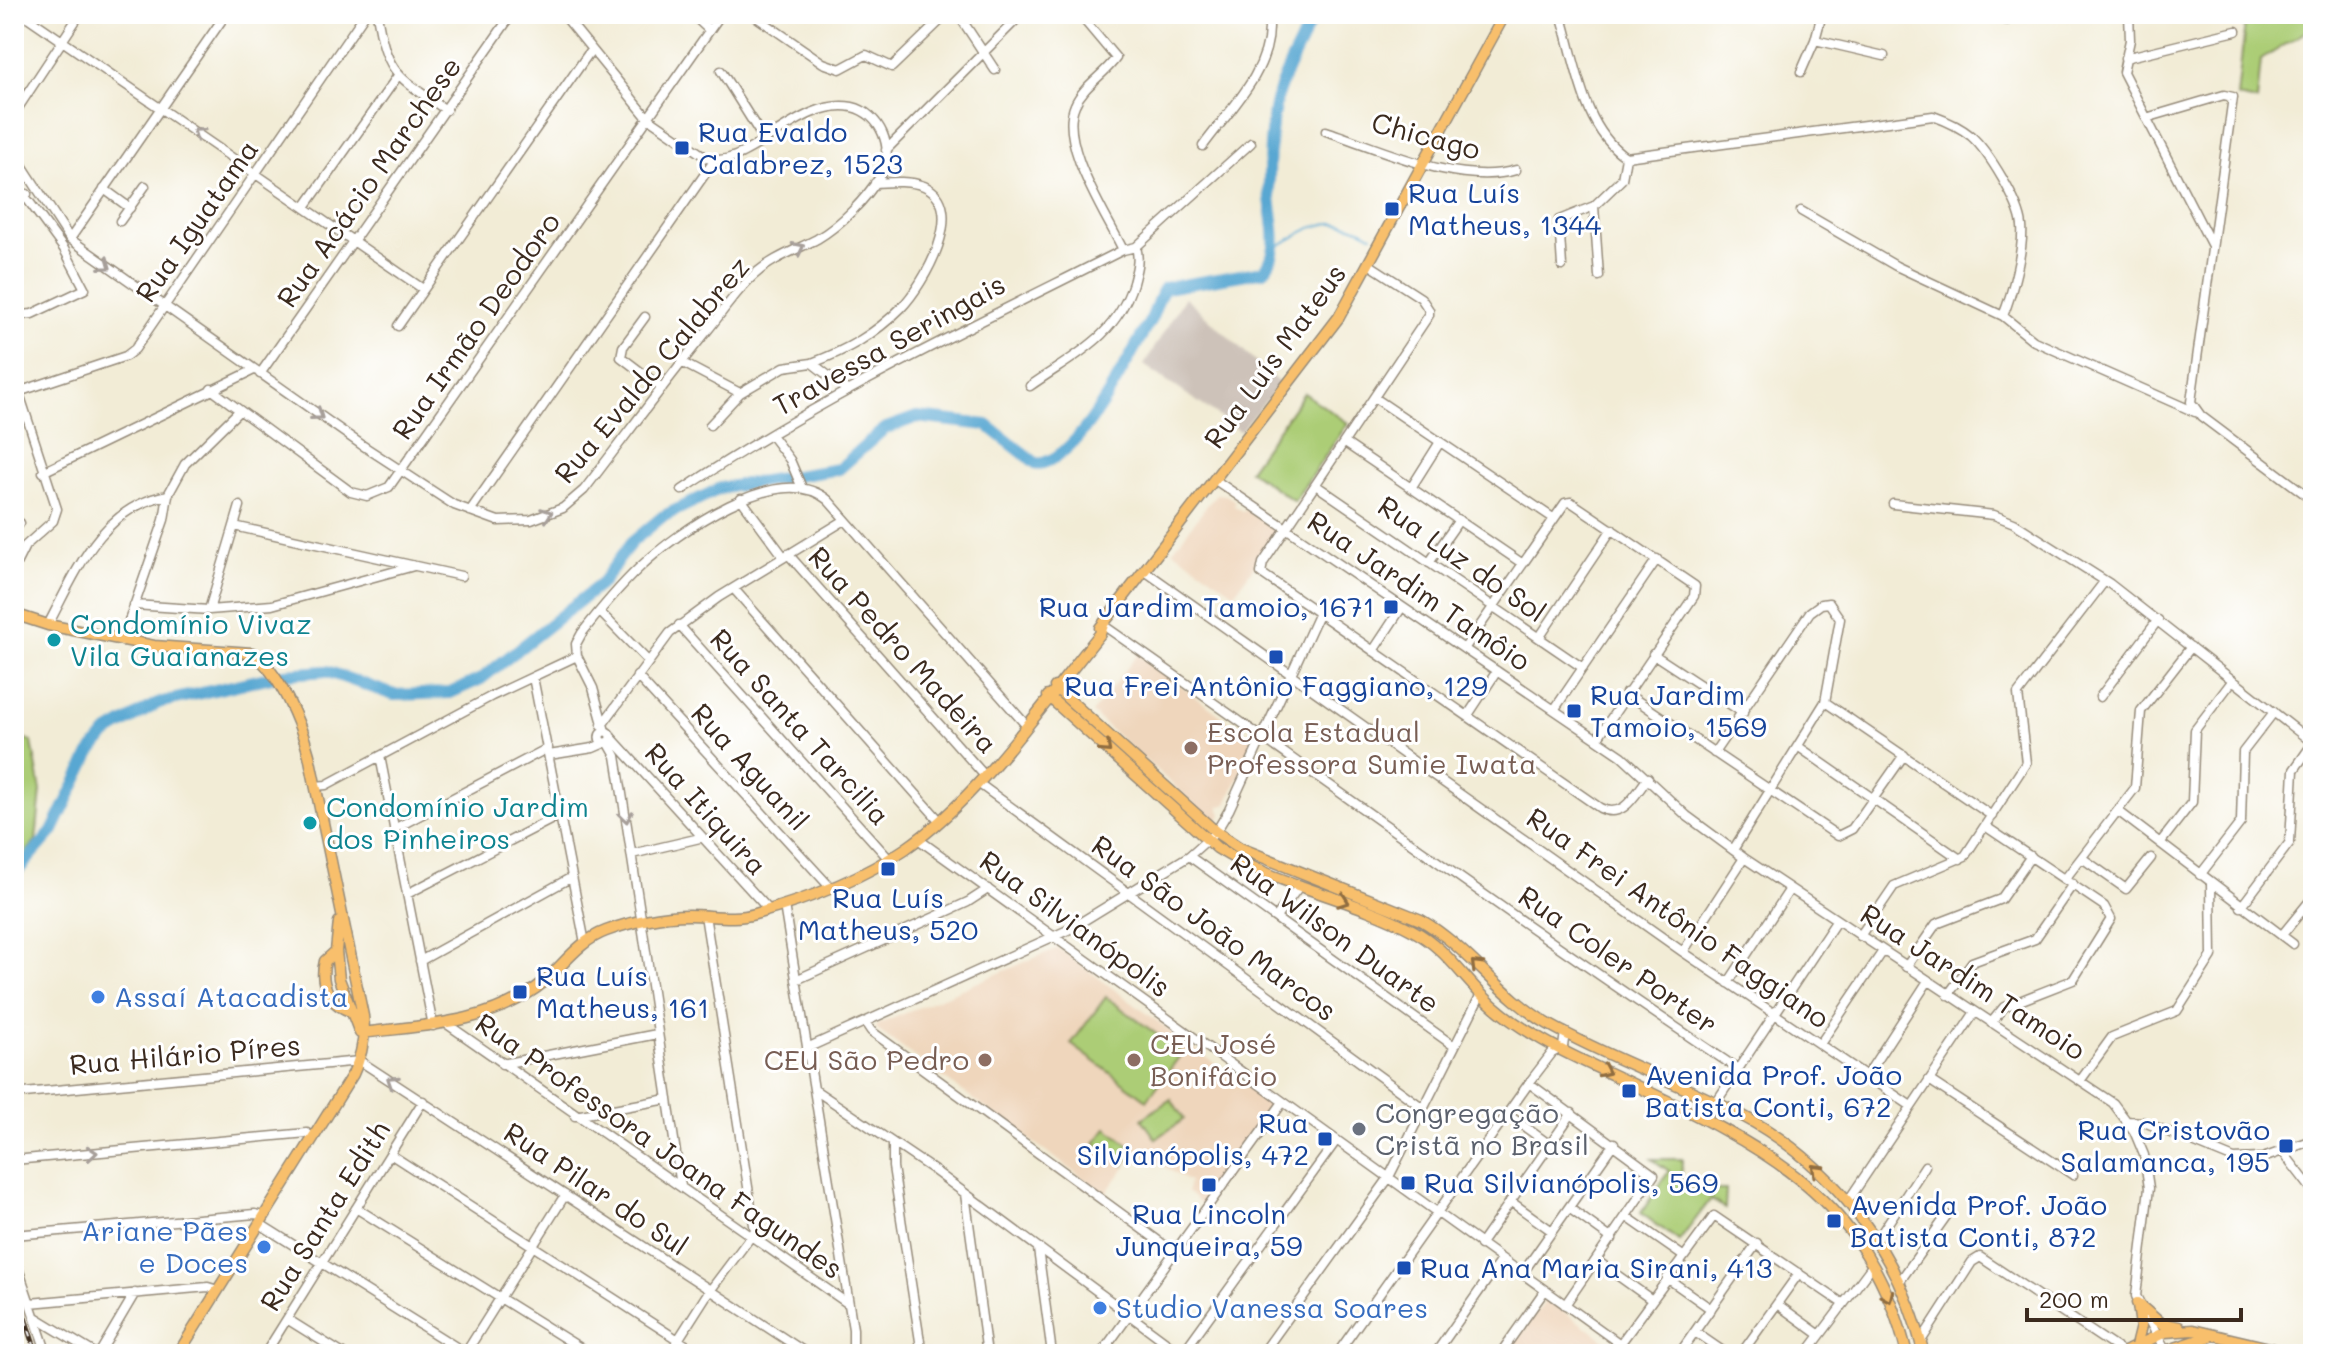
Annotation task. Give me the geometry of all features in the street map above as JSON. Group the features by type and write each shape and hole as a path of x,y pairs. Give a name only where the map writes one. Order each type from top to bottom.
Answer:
{"main road":[{"name":"Rua Luís Mateus","path":"363,1035 447,1024 493,1011 529,993 585,943 604,932 641,923 705,915 747,916 769,910 830,887 889,859 918,839 982,779 1100,634 1103,625 1326,336 1370,265 1505,14"},
{"path":"14,614 48,625 122,641 185,650 245,651 258,657 280,689 303,734 315,786 357,985 363,1035 360,1061 178,1354"},
{"path":"1052,691 1216,832 1258,858 1335,884 1421,920 1448,937 1498,987 1563,1031 1715,1103 1801,1153 1848,1201 1879,1243 1900,1281 1924,1354"},
{"path":"1052,691 1208,841 1248,866 1388,918 1430,940 1481,994 1554,1049 1705,1119 1767,1152 1832,1210 1872,1266 1901,1330 1907,1354"},
{"path":"340,908 336,951 339,979 363,1035"},
{"path":"336,951 354,968"},
{"path":"336,951 328,955 323,965 324,986 330,998 353,1012"},
{"path":"330,998 346,997 357,985"},
{"path":"1481,994 1498,987"},
{"path":"1767,1152 1778,1137"},
{"path":"1872,1266 1880,1257 1879,1243"},
{"path":"2137,1303 2160,1323 2295,1354"},
{"path":"2136,1346 2141,1326 2137,1303"},
{"path":"2122,1353 2156,1336 2193,1330"},
{"path":"2161,1352 2213,1336"}],"street":[{"path":"23,14 423,289"},
{"path":"14,114 80,14"},
{"path":"70,239 226,14"},
{"name":"Rua Iguatama","path":"18,392 126,356 135,349 365,14"},
{"path":"377,14 385,53 397,77 446,110"},
{"name":"Rua Acácio Marchese","path":"257,372 353,243 512,14"},
{"path":"563,14 647,117 714,161"},
{"path":"692,14 709,30"},
{"name":"Rua Irmão Deodoro","path":"211,389 359,495 382,492 401,471 721,14"},
{"path":"752,14 835,68 842,69 866,55 887,66 895,64 947,14"},
{"path":"958,14 995,70"},
{"path":"470,511 714,161 739,154 811,112 852,107 864,112 879,126 886,150 1022,14"},
{"path":"1079,14 1116,58 1076,101 1070,133 1085,174 1123,250"},
{"path":"1203,146 1266,56 1268,23 1257,14"},
{"path":"1561,14 1599,130 1611,147 1626,157 1933,116 1954,124 1973,138 2019,212 2022,229 2011,297 2003,316"},
{"path":"1801,72 1822,14"},
{"path":"1966,14 2007,20 2035,14"},
{"path":"2129,14 2130,40 2123,72 2212,245"},
{"path":"2125,58 2236,31"},
{"path":"1815,40 1884,56"},
{"path":"398,326 591,50"},
{"path":"721,71 763,138"},
{"path":"305,207 397,77"},
{"path":"2146,118 2224,95 2233,97 2191,396 2197,413"},
{"name":"Chicago","path":"1326,131 1424,163 1482,175 1516,170"},
{"path":"1030,386 1105,333 1118,320 1139,262 1136,247 1251,143"},
{"name":"Rua Evaldo Calabrez","path":"14,153 34,189 70,239 401,471 470,511 498,521 514,522 543,517 563,508 584,490 681,362 751,277 830,231 875,183 886,163 886,150"},
{"path":"1562,266 1559,220 1594,206 1622,179 1626,157"},
{"path":"710,425 740,393 775,371 812,363 861,342 912,296 935,254 943,227 942,212 935,194 917,184 875,183"},
{"path":"120,221 145,186"},
{"path":"14,204 34,189"},
{"path":"104,189 130,208"},
{"path":"14,316 32,314 85,289 64,249 25,196"},
{"path":"1594,206 1599,276"},
{"path":"1801,211 1896,266 2003,316 2034,341 2197,413 2313,500"},
{"name":"Travessa Seringais","path":"682,490 848,391 1009,304 1123,250 1136,247"},
{"path":"1370,265 1410,290 1429,310 1427,322 1286,528 1261,566 1261,573 1606,811 1622,810 1648,778"},
{"path":"645,317 623,347 621,357 662,388"},
{"path":"681,362 740,393"},
{"path":"812,363 848,391"},
{"path":"43,472 211,389 257,372"},
{"path":"14,378 57,516 30,538 14,568"},
{"path":"1375,398 1553,518"},
{"path":"122,641 164,520 168,495 185,464 239,411"},
{"path":"771,435 790,460 801,484"},
{"path":"1411,488 1440,442"},
{"path":"1345,443 1523,564"},
{"name":"Rua Jardim Tamôio","path":"1215,480 1597,739"},
{"path":"681,1186 618,766 605,735 593,688 577,656 578,639 640,567 671,543 741,499 801,484 815,491 845,520 1026,725"},
{"name":"Rua Luz do Sol","path":"1317,486 1583,668"},
{"path":"48,625 100,532 144,503 168,495"},
{"name":"Rua Pedro Madeira","path":"741,499 786,556 982,779"},
{"path":"1464,649 1562,505 1571,502 1657,559 1696,588 1683,613 1597,739"},
{"path":"1893,504 1994,515 2014,523 2158,620 2313,743 2294,770 2290,842 2241,907"},
{"path":"209,610 240,506"},
{"path":"394,829 549,752 584,750 605,735 647,660 662,640 679,625 845,520"},
{"path":"1429,563 1459,520"},
{"path":"234,526 461,576"},
{"path":"1539,638 1612,529"},
{"path":"1554,710 1657,559"},
{"path":"134,605 209,610 280,604 414,566"},
{"name":"Rua Frei Antônio Faggiano","path":"1145,571 1683,952 1911,1106"},
{"path":"1860,936 1894,886 1960,859 1992,816 2026,763 2018,694 2104,582"},
{"path":"734,589 939,820"},
{"path":"1714,753 1810,612 1821,604 1829,603 1840,619 1825,702 1733,850"},
{"path":"1373,651 1402,607"},
{"path":"600,612 647,660"},
{"path":"807,1048 1057,937 1189,856 1208,841 1216,832 1318,615"},
{"path":"2100,697 2158,620"},
{"name":"Rua Santa Tarcilia","path":"679,625 889,859"},
{"name":"Rua Coler Porter","path":"1103,625 1597,975 1738,1069"},
{"path":"1948,995 1972,962 2035,939 2082,858 2137,780 2141,711 2191,647"},
{"path":"1653,654 1743,713"},
{"path":"315,786 326,785 577,656"},
{"path":"1468,715 1497,671"},
{"name":"Rua Aguanil","path":"637,676 830,887"},
{"path":"533,677 585,943"},
{"path":"2160,843 2192,802 2195,730 2233,680"},
{"path":"1626,693 1838,836 1849,832 1904,755"},
{"path":"1825,702 1992,816"},
{"path":"2200,875 2241,822 2243,752 2274,712"},
{"name":"Rua Itiquira","path":"605,735 633,761 700,838 769,910"},
{"name":"Rua Jardim Tamoio","path":"1597,739 1648,778 1687,816 1744,858 2113,1103 2128,1121 2144,1155 2149,1188 2136,1286 2137,1303"},
{"path":"1799,747 1960,859"},
{"path":"380,756 433,1026"},
{"path":"618,766 633,761"},
{"name":"Rua São João Marcos","path":"982,779 1128,894 1423,1108"},
{"path":"2118,811 2293,944"},
{"path":"407,894 560,815"},
{"path":"1985,826 2104,906 2111,915 2110,923 2073,980 2004,1007 1991,1023"},
{"path":"632,854 677,846 700,838"},
{"name":"Rua Silvianópolis","path":"918,839 1634,1354"},
{"name":"Rua Wilson Duarte","path":"1189,856 1277,916 1454,1046"},
{"path":"1906,967 1936,924 1996,902 2031,856"},
{"path":"1683,952 1744,858"},
{"path":"2082,858 2126,889 2151,858"},
{"path":"420,961 572,877"},
{"path":"2080,1081 2108,1040 2173,1014 2202,973 2212,956 2211,883"},
{"path":"1277,916 1300,885"},
{"path":"796,980 968,902 988,889"},
{"path":"1728,983 1790,889"},
{"path":"2282,935 2313,897"},
{"path":"784,905 855,1338 853,1354"},
{"path":"669,1354 709,1292 752,1238 755,1213 705,915"},
{"path":"1705,1119 1837,920"},
{"path":"1820,1044 1883,951"},
{"path":"1867,1075 1928,981"},
{"path":"1262,1354 1388,1179 1481,994"},
{"path":"1848,1201 1975,1012"},
{"path":"865,1022 871,1031 1175,1253"},
{"name":"Rua Professora Joana Fagundes","path":"447,1024 847,1303"},
{"path":"1337,1354 1529,1083 1554,1049 1566,1040 1563,1031"},
{"path":"502,1064 657,1034"},
{"name":"Rua Hilário Píres","path":"14,1094 360,1061"},
{"name":"Rua Pilar do Sul","path":"360,1061 808,1354"},
{"path":"1929,1080 2073,1175"},
{"path":"1529,1083 1651,1170 1653,1178 1565,1305"},
{"path":"815,1090 965,1194 1182,1354 1336,1141"},
{"path":"575,1116 668,1099"},
{"name":"Rua Santa Edith","path":"265,1354 423,1101"},
{"path":"1101,1354 1283,1102"},
{"path":"1480,1245 1572,1113"},
{"path":"1507,1114 1550,1145"},
{"path":"2128,1121 2144,1122 2234,1159 2263,1158 2313,1140"},
{"path":"14,1160 307,1133 313,1138"},
{"path":"1522,1274 1614,1143"},
{"path":"893,1145 893,1167 922,1354"},
{"path":"2282,1151 2313,1191"},
{"path":"390,1154 700,1354"},
{"path":"1879,1243 1925,1166"},
{"path":"965,1194 987,1354"},
{"path":"14,1235 255,1214 322,1263 466,1354 565,1195"},
{"path":"1510,1201 1552,1231"},
{"path":"356,1208 590,1354"},
{"path":"1569,1208 1612,1239"},
{"path":"1620,1344 1710,1218 1717,1215 1842,1303"},
{"path":"1900,1281 1947,1215"},
{"path":"1627,1217 1683,1256"},
{"path":"1679,1354 1757,1243"},
{"path":"1038,1249 1052,1354"},
{"path":"14,1256 47,1354"},
{"path":"1921,1341 1972,1262 1980,1257 2122,1353"},
{"path":"1435,1354 1501,1260"},
{"path":"1596,1260 1652,1300"},
{"path":"1806,1354 1872,1266"},
{"path":"1741,1354 1799,1273"},
{"path":"1667,1278 1711,1309"},
{"path":"30,1303 208,1287 218,1290"},
{"path":"1500,1354 1545,1290"},
{"path":"35,1316 98,1354 135,1293"},
{"path":"2137,1303 2156,1336 2161,1352"},
{"path":"1777,1304 1820,1335"},
{"path":"287,1319 343,1354"},
{"path":"1695,1332 1727,1354"}],"shaded area":[{"path":"1185,297 1280,384 1240,431 1144,365"},
{"path":"1216,494 1226,495 1243,512 1246,509 1276,530 1275,536 1235,593 1173,550"},
{"name":"Escola Estadual Professora Sumie Iwata","path":"1138,654 1251,738 1250,751 1227,804 1219,807 1222,814 1216,823 1092,713"},
{"path":"1058,948 1267,1102 1268,1111 1202,1204 1187,1192 1189,1182 1138,1150 1105,1194 876,1029 877,1025"},
{"path":"1548,1300 1624,1354 1506,1354"}],"green space":[{"path":"2246,14 2313,14 2313,27 2261,60 2257,101 2237,97"},
{"path":"1304,393 1348,423 1294,501 1249,470"},
{"path":"14,734 32,742 41,791 36,840 14,869"},
{"path":"1106,997 1182,1053 1147,1100 1071,1044"},
{"path":"1171,1099 1184,1119 1156,1139 1142,1119"},
{"path":"1107,1128 1135,1150 1124,1165 1095,1143"},
{"path":"1652,1159 1682,1159 1681,1186 1686,1190 1726,1190 1725,1209 1711,1199 1679,1241 1641,1213 1669,1171"}],"waterway":[{"path":"14,875 52,832 90,754 106,734 158,703 284,674 326,671 394,695 450,693 481,679 601,584 631,543 662,517 721,488 839,469 884,429 917,417 987,425 1037,464 1053,459 1070,446 1101,405 1150,321 1165,288 1264,271 1270,261 1275,239 1269,192 1273,115 1285,74 1314,14"},
{"path":"1275,248 1311,228 1332,223 1344,224 1372,235"}],"railway":[{"path":"14,1285 37,1354"}],"place":[{"name":"Rua Evaldo Calabrez, 1523","path":"682,148"},
{"name":"Rua Luís Matheus, 1344","path":"1392,209"},
{"name":"Rua Jardim Tamoio, 1671","path":"1391,607"},
{"name":"Condomínio Vivaz Vila Guaianazes","path":"54,640"},
{"name":"Rua Frei Antônio Faggiano, 129","path":"1276,657"},
{"name":"Rua Jardim Tamoio, 1569","path":"1574,711"},
{"name":"Escola Estadual Professora Sumie Iwata","path":"1191,748"},
{"name":"Condomínio Jardim dos Pinheiros","path":"310,823"},
{"name":"Rua Luís Matheus, 520","path":"888,869"},
{"name":"Rua Luís Matheus, 161","path":"520,992"},
{"name":"Assaí Atacadista","path":"98,997"},
{"name":"CEU São Pedro","path":"985,1060"},
{"name":"CEU José Bonifácio","path":"1134,1060"},
{"name":"Avenida Prof. João Batista Conti, 672","path":"1629,1091"},
{"name":"Congregação Cristã no Brasil","path":"1359,1129"},
{"name":"Rua Silvianópolis, 472","path":"1325,1139"},
{"name":"Rua Cristovão Salamanca, 195","path":"2286,1146"},
{"name":"Rua Silvianópolis, 569","path":"1408,1183"},
{"name":"Rua Lincoln Junqueira, 59","path":"1209,1185"},
{"name":"Avenida Prof. João Batista Conti, 872","path":"1834,1221"},
{"name":"Ariane Pães e Doces","path":"264,1247"},
{"name":"Rua Ana Maria Sirani, 413","path":"1404,1268"},
{"name":"Studio Vanessa Soares","path":"1100,1308"}]}
